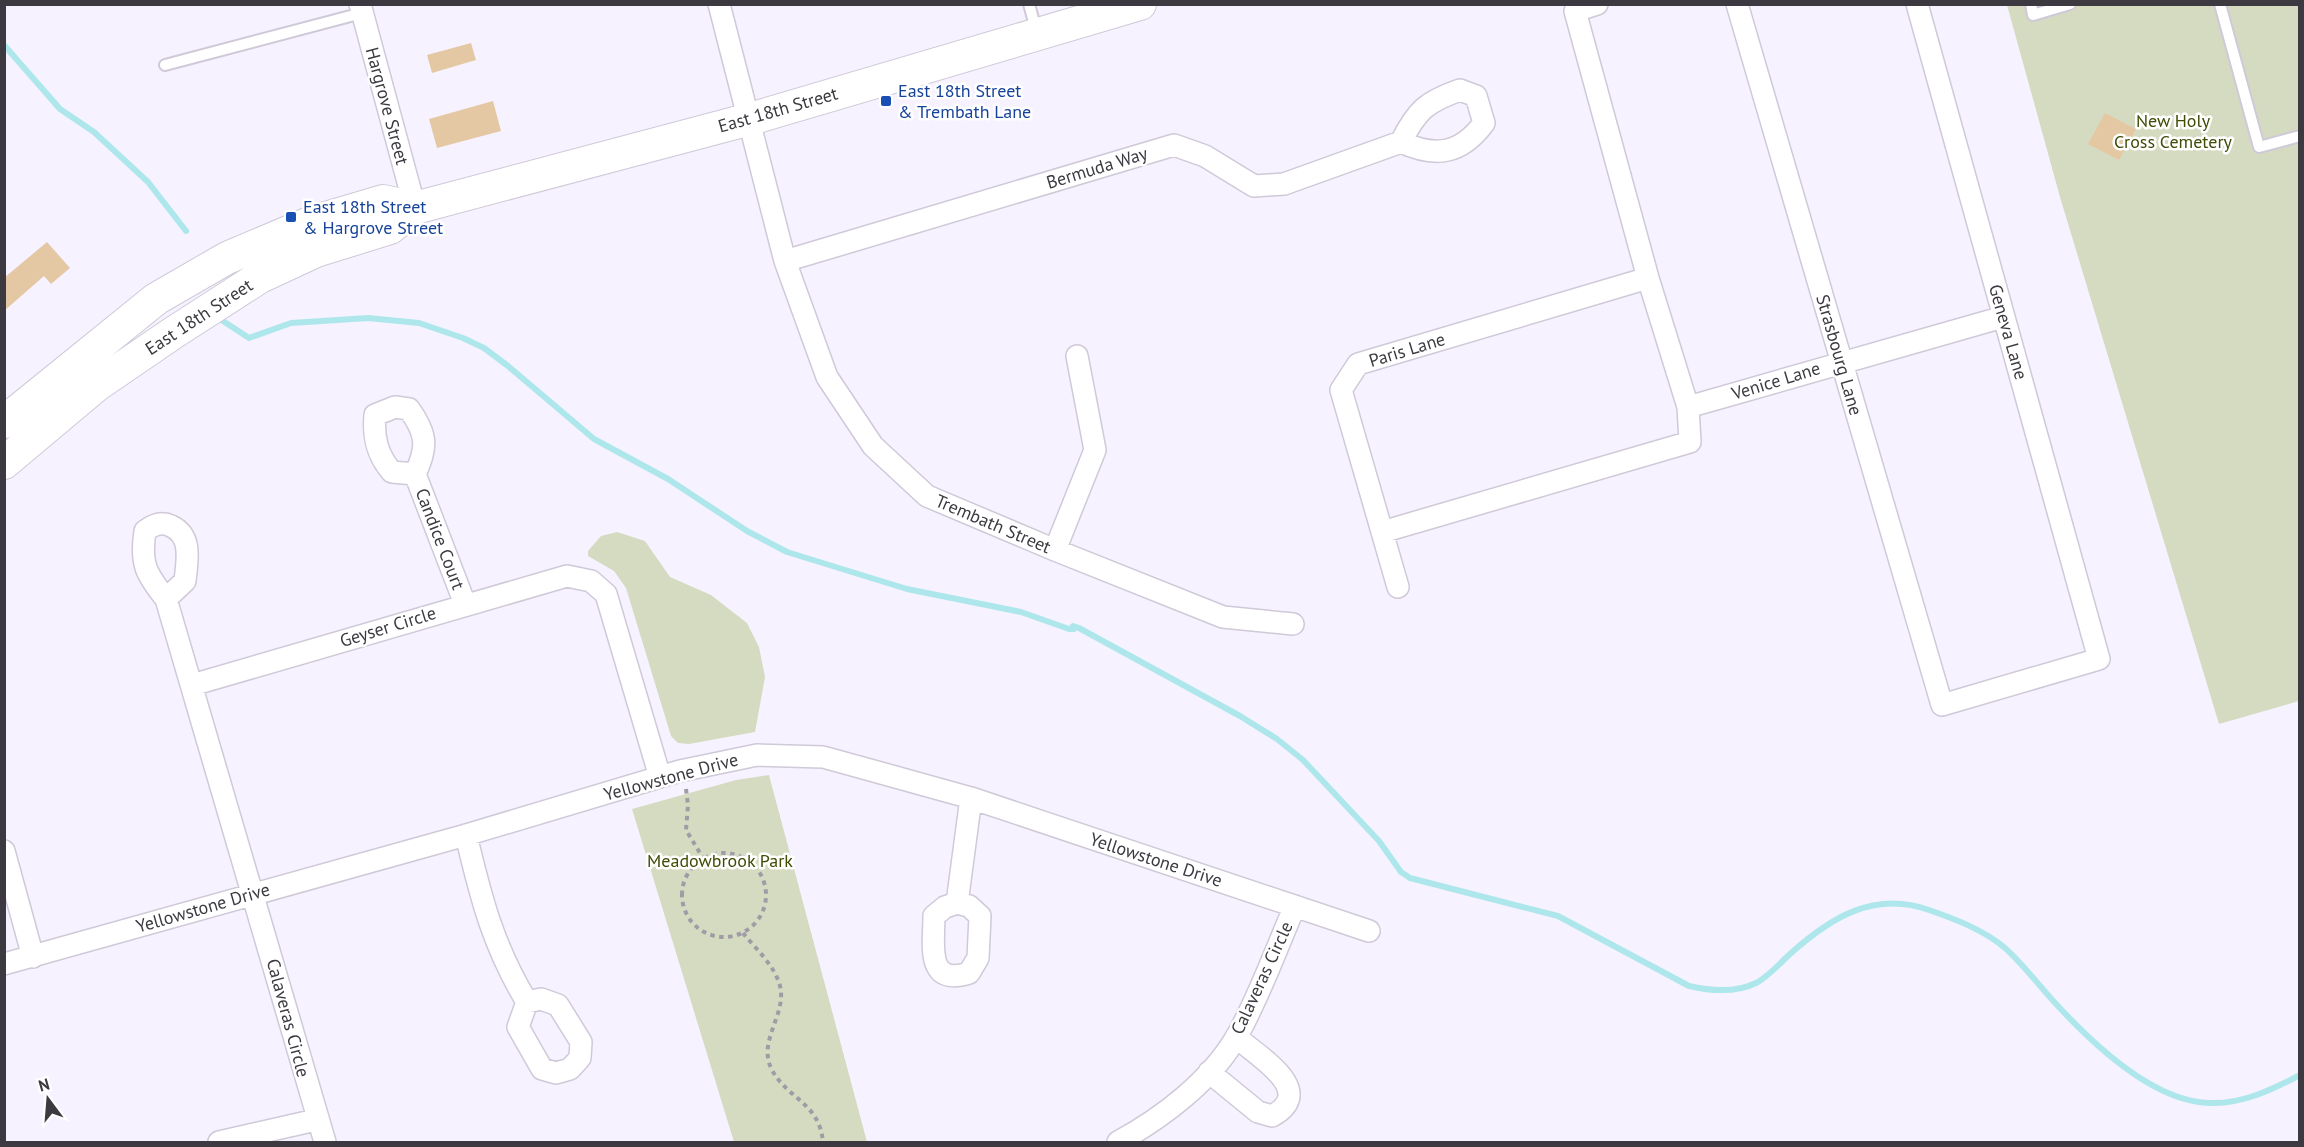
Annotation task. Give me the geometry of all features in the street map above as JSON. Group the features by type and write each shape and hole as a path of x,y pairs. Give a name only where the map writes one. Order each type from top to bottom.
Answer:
{"main road":[{"name":"East 18th Street","path":"4,463 97,385 260,277 316,251 390,228 415,208 750,119 1140,4"},
{"name":"East 18th Street","path":"4,422 156,299 227,258 312,222 383,201 415,208"}],"street":[{"name":"Trembath Street","path":"719,4 750,119 784,261 826,377 873,446 927,496 1223,617 1293,624"},
{"path":"1382,532 1690,442 1688,407 1648,278 1575,11 1597,4"},
{"name":"Strasbourg Lane","path":"1737,4 1942,705"},
{"name":"Geneva Lane","path":"1917,4 2099,659 1942,705"},
{"name":"Hargrove Street","path":"361,9 415,208"},
{"name":"Bermuda Way","path":"784,261 1174,145 1205,156 1254,186 1284,184 1401,142"},
{"name":"Paris Lane","path":"1398,587 1341,390 1358,364 1648,278"},
{"name":"Venice Lane","path":"1688,407 1841,361 2003,317"},
{"path":"1055,550 1095,450 1077,356"},
{"name":"Candice Court","path":"415,474 465,604"},
{"name":"Geyser Circle","path":"192,685 567,576 591,581 606,594 670,774"},
{"path":"166,599 254,893"},
{"name":"Yellowstone Drive","path":"4,964 466,835 670,774 757,755 823,757 971,798 1369,932"},
{"path":"957,903 971,798"},
{"path":"466,835 487,920 508,971 527,1002"},
{"path":"4,851 33,957"},
{"name":"Calaveras Circle","path":"254,893 316,1120 325,1143"},
{"name":"Calaveras Circle","path":"1118,1143 1142,1129 1184,1096 1209,1072 1236,1037 1295,906"},
{"path":"1209,1072 1258,1112 1272,1116 1285,1109 1290,1100 1287,1081 1236,1037"},
{"path":"219,1143 316,1120"}],"lane":[{"path":"1029,4 1037,34"},
{"path":"2031,4 2033,15 2070,4"},
{"path":"2220,4 2259,147 2300,136"},
{"path":"165,65 361,9"}],"path":[{"path":"670,774 688,805 686,830 703,858"},
{"path":"716,853 742,856 762,874 766,901 759,919 743,933 729,937 715,936 701,931 687,915 682,894 684,880 692,867 703,858 716,853"},
{"path":"743,933 776,975 781,989 780,1003 768,1051 770,1066 778,1080 806,1103 815,1117 822,1143"}],"green space":[{"name":"New Holy Cross Cemetery","path":"2007,5 2299,5 2299,701 2219,724 2060,197"},
{"path":"617,532 645,541 670,577 711,595 747,623 759,647 765,677 755,732 689,744 678,743 671,736 626,588 614,571 588,556 588,551 601,536"},
{"name":"Meadowbrook Park","path":"769,775 867,1142 734,1142 632,809 736,780"}],"building":[{"path":"471,43 476,60 432,73 427,55"},
{"path":"493,101 501,131 437,148 429,119"},
{"path":"2105,113 2136,129 2119,160 2088,144"},
{"path":"47,242 70,268 51,284 44,276 4,311 4,278"}],"waterway":[{"path":"4,45 60,109 94,132 148,182 186,231"},
{"path":"223,321 249,338 291,323 368,318 419,323 463,338 484,348 508,366 594,439 668,479 747,531 787,552 907,589 1021,612 1069,629 1074,629 1073,626 1079,628 1240,716 1277,739 1303,760 1379,841 1401,872 1410,878 1558,916 1689,986 1723,990 1748,986 1765,977 1805,941 1836,919 1871,906 1909,905 1959,921 1997,942 2106,1053 2146,1082 2168,1093 2189,1100 2222,1103 2245,1099 2268,1091 2300,1075"}],"place":[{"name":"East 18th Street & Trembath Lane","path":"886,101"},
{"name":"East 18th Street & Hargrove Street","path":"291,217"}]}
